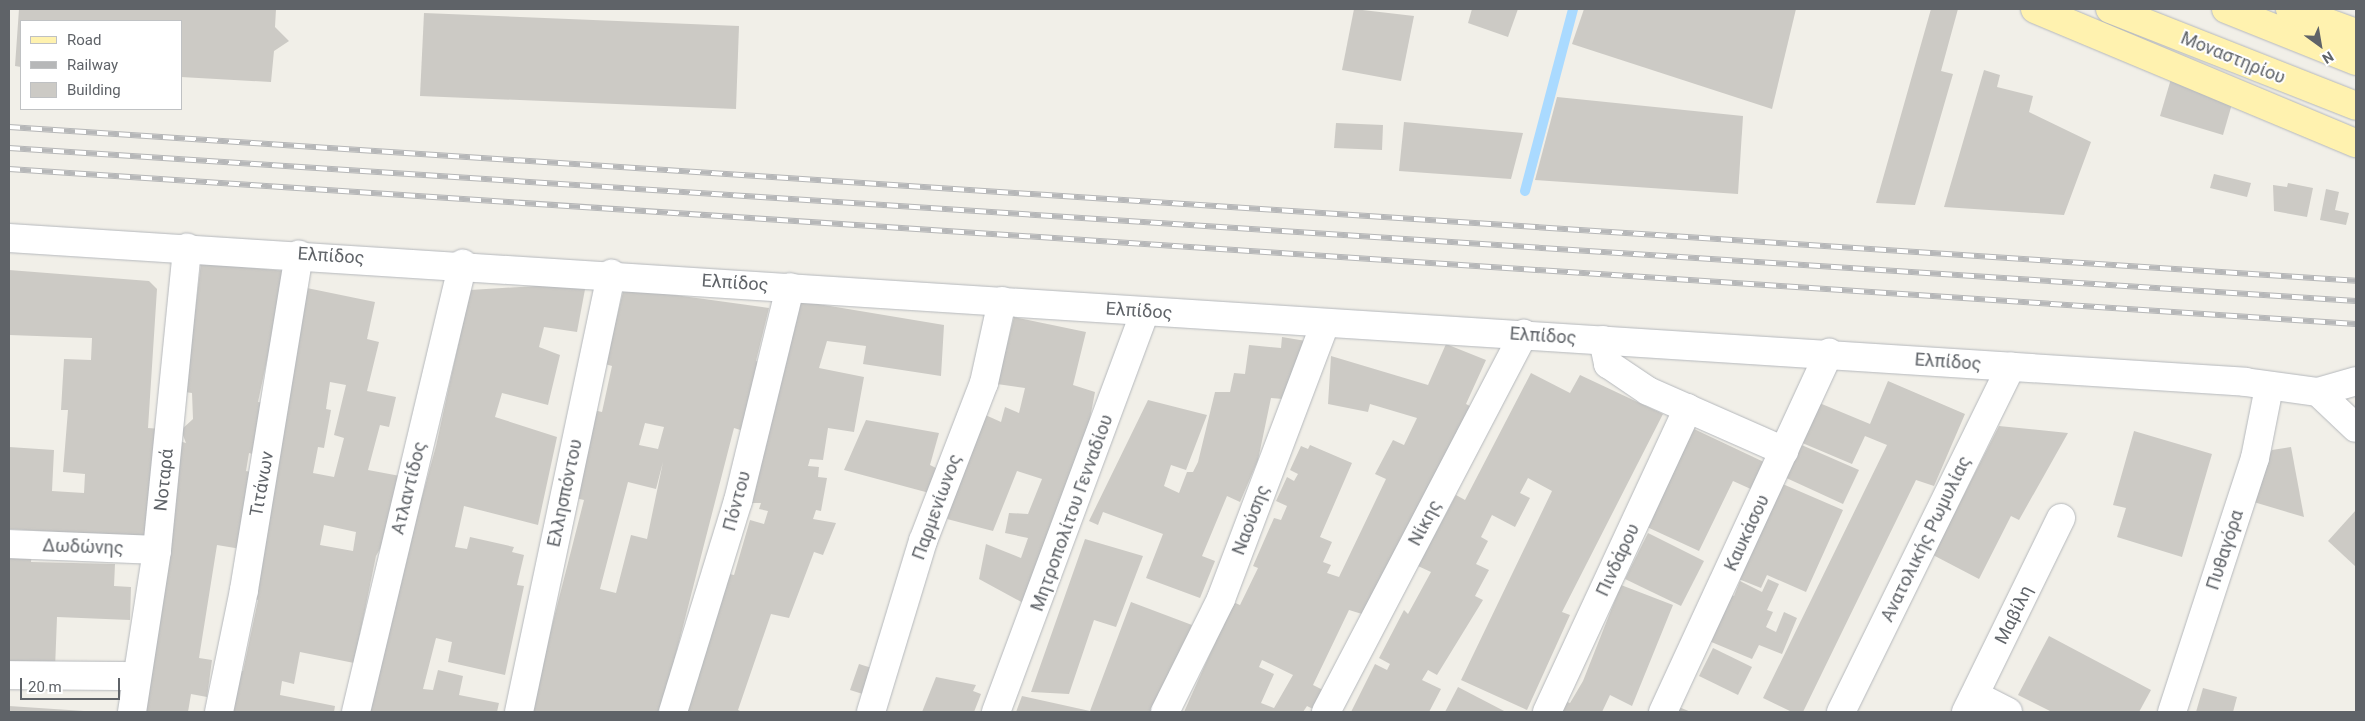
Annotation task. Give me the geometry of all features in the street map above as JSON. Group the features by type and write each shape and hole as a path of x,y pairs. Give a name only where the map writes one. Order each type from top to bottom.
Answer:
{"main road":[{"path":"2035,9 2356,143"},
{"name":"Μοναστηρίου","path":"2110,9 2356,106"},
{"path":"2226,9 2356,61"},
{"path":"2290,9 2356,34"}],"street":[{"name":"Ελπίδος","path":"9,238 463,264 1325,324 1829,353 2269,386 2318,392"},
{"name":"Νοταρά","path":"132,712 136,676 158,550 188,247"},
{"name":"Τιτάνων","path":"219,712 244,590 299,254"},
{"name":"Ατλαντίδος","path":"356,712 463,264"},
{"name":"Ελλησπόντου","path":"519,712 612,274"},
{"name":"Πόντου","path":"673,712 738,501 790,287"},
{"name":"Παρμενίωνος","path":"871,712 922,541 984,383 1002,301"},
{"name":"Μητροπολίτου Γενναδίου","path":"996,712 1145,312"},
{"name":"Ναούσης","path":"1166,712 1221,600 1325,324"},
{"name":"Νίκης","path":"1326,712 1524,334"},
{"path":"1603,340 1608,364 1648,391 1784,451"},
{"name":"Καυκάσου","path":"1663,712 1829,353"},
{"name":"Ανατολικής Ρωμυλίας","path":"1842,712 2010,367"},
{"path":"2318,392 2356,381"},
{"name":"Πυθαγόρα","path":"2172,712 2255,458 2269,386"},
{"path":"2318,392 2356,428"},
{"name":"Πινδάρου","path":"1547,712 1688,408"},
{"name":"Μαβίλη","path":"1971,704 2061,518"},
{"name":"Δωδώνης","path":"9,544 158,550"},
{"path":"9,675 136,676"},
{"path":"1971,704 2008,712"}],"building":[{"path":"19,9 276,9 275,27 289,41 274,51 271,82 182,77 182,20 20,20 20,67 15,66"},
{"path":"1354,9 1414,16 1401,81 1342,70"},
{"path":"1472,9 1518,9 1508,37 1468,23"},
{"path":"1584,9 1796,9 1772,109 1572,44"},
{"path":"1931,9 1958,9 1941,71 1953,74 1915,205 1876,203"},
{"path":"424,13 739,26 736,109 420,96"},
{"path":"1984,70 2000,75 1997,87 2033,96 2029,112 2091,142 2064,215 1944,207"},
{"path":"2171,79 2234,97 2223,135 2160,116"},
{"path":"1557,97 1743,116 1738,194 1535,180"},
{"path":"1404,122 1523,133 1511,179 1399,171"},
{"path":"1336,123 1383,125 1382,150 1334,148"},
{"path":"2214,174 2251,183 2247,197 2210,188"},
{"path":"2288,183 2313,188 2307,217 2274,211 2273,185 2287,187"},
{"path":"2326,189 2339,192 2335,210 2349,213 2346,225 2320,220"},
{"path":"201,263 286,271 258,402 265,403 256,455 249,453 246,471 261,474 247,550 217,545 199,658 212,660 207,697 191,694 188,712 138,712 179,441 186,443 181,430 193,419 192,393 185,392"},
{"path":"9,270 149,281 157,289 148,428 162,429 155,538 9,529 9,447 54,450 52,491 84,493 85,474 63,472 68,410 61,410 64,359 91,360 92,338 9,335"},
{"path":"539,280 586,284 577,332 544,327 539,347 560,355 548,405 502,393 495,417 557,437 538,525 464,506 455,547 467,549 470,537 514,547 512,552 524,555 517,585 524,586 505,675 448,662 452,642 436,638 423,689 433,690 438,670 463,676 459,695 499,703 497,712 365,712 415,496 422,497 436,446 470,290 537,286"},
{"path":"302,287 375,302 367,339 379,342 367,391 396,397 389,427 380,425 368,470 400,476 386,538 376,556 354,663 300,652 294,684 282,681 280,695 335,706 334,712 226,712 235,670 243,671 258,600 252,598","holes":["330,382 346,385 334,435 344,438 334,477 313,473 318,447 324,448 331,410 326,409","324,525 356,532 353,551 320,545"]},
{"path":"624,288 769,308 756,361 768,364 750,433 734,428 661,712 530,712 584,500 571,497 593,410 602,412 612,366 605,364","holes":["645,423 664,427 658,449 639,445","663,462 647,539 631,535 616,593 600,589 628,482 656,489"]},
{"path":"794,300 944,325 941,376 863,364 866,346 827,341 819,368 864,377 854,432 828,428 823,460 810,459 808,466 819,467 818,477 827,478 821,511 816,510 813,519 836,523 823,555 814,552 789,618 771,614 738,710 742,712 679,712 729,574 734,575 750,520 764,524 768,511 759,509 761,503 752,503"},
{"path":"1014,317 1086,332 1073,385 1095,392 1081,466 1025,604 979,579 986,544 1021,558 1028,538 1005,533 1009,513 1028,514 1042,479 1017,471 993,531 947,519 981,413 1001,422 1005,407 1019,413 1025,388 997,384"},
{"path":"1282,337 1306,341 1295,400 1271,398 1258,460 1240,502 1227,496 1202,556 1215,561 1200,598 1146,578 1163,534 1103,512 1098,525 1089,521 1148,400 1207,415 1186,470 1171,465 1164,486 1179,493 1187,472 1193,472 1198,462 1215,392 1230,392 1234,373 1245,374 1249,345 1281,348"},
{"path":"1446,344 1486,360 1466,404 1478,410 1388,584 1379,581 1362,614 1349,610 1313,685 1331,694 1319,712 1307,706 1303,712 1184,712 1233,602 1240,605 1258,568 1253,566 1274,518 1281,520 1287,506 1276,501 1287,477 1294,481 1298,474 1290,470 1301,446 1308,449 1310,445 1352,463 1320,537 1332,542 1323,562 1331,565 1327,573 1339,577 1386,479 1375,474 1393,440 1404,445 1417,418 1370,404 1368,412 1328,404 1331,356 1428,385","holes":["1262,660 1293,675 1274,708 1261,703 1274,674 1259,667"]},
{"path":"1531,373 1570,393 1580,375 1663,414 1562,612 1570,615 1527,710 1461,680 1552,491 1528,478 1520,493 1530,498 1515,527 1492,515 1481,537 1488,541 1476,564 1489,570 1475,596 1483,600 1437,675 1428,670 1422,680 1441,689 1429,712 1351,712 1375,664 1387,670 1390,664 1379,658 1404,610 1408,614 1431,572 1418,566 1456,495 1465,500"},
{"path":"1888,381 1965,414 1934,486 1916,480 1803,712 1792,712 1763,698 1887,445 1865,436 1852,464 1800,442 1817,402 1870,424"},
{"path":"866,420 939,433 930,465 946,473 933,494 844,470"},
{"path":"1999,426 2068,433 2019,520 2011,516 1979,579 1933,555"},
{"path":"1694,429 1766,463 1753,490 1733,481 1699,551 1647,527"},
{"path":"2134,431 2212,454 2182,557 2117,537 2126,508 2113,505"},
{"path":"1797,443 1859,470 1843,504 1782,476"},
{"path":"2291,447 2304,517 2247,500 2254,475 2272,450"},
{"path":"1778,482 1843,510 1806,592 1767,575 1761,588 1736,578"},
{"path":"2356,510 2356,567 2328,541"},
{"path":"1648,533 1704,561 1681,606 1625,579"},
{"path":"1085,539 1143,556 1116,627 1094,620 1069,694 1031,692"},
{"path":"9,551 32,552 31,562 115,564 114,586 131,587 130,620 57,617 55,669 9,668"},
{"path":"1768,579 1779,584 1767,610 1773,612 1766,627 1776,632 1784,612 1797,618 1782,654 1759,645 1752,659 1709,641 1729,594 1734,596 1740,581 1762,592"},
{"path":"1621,585 1673,605 1632,706 1610,695 1602,712 1558,712 1564,701 1570,703 1583,681"},
{"path":"1131,602 1192,625 1158,712 1016,712 1022,696 1090,711"},
{"path":"2049,636 2151,690 2139,712 2052,712 2018,695"},
{"path":"1713,648 1752,667 1738,695 1699,676"},
{"path":"859,664 875,669 866,695 850,690"},
{"path":"936,677 976,685 973,691 981,694 974,712 922,712"},
{"path":"1458,687 1506,712 1445,712"},
{"path":"2203,688 2237,697 2233,712 2196,712"},
{"path":"1674,705 1691,712 1671,712"},
{"path":"9,706 84,711 84,712 9,712"}],"waterway":[{"path":"1525,191 1573,9"}],"railway":[{"path":"9,127 2356,281"},
{"path":"9,148 2356,301"},
{"path":"9,169 2356,324"}]}
